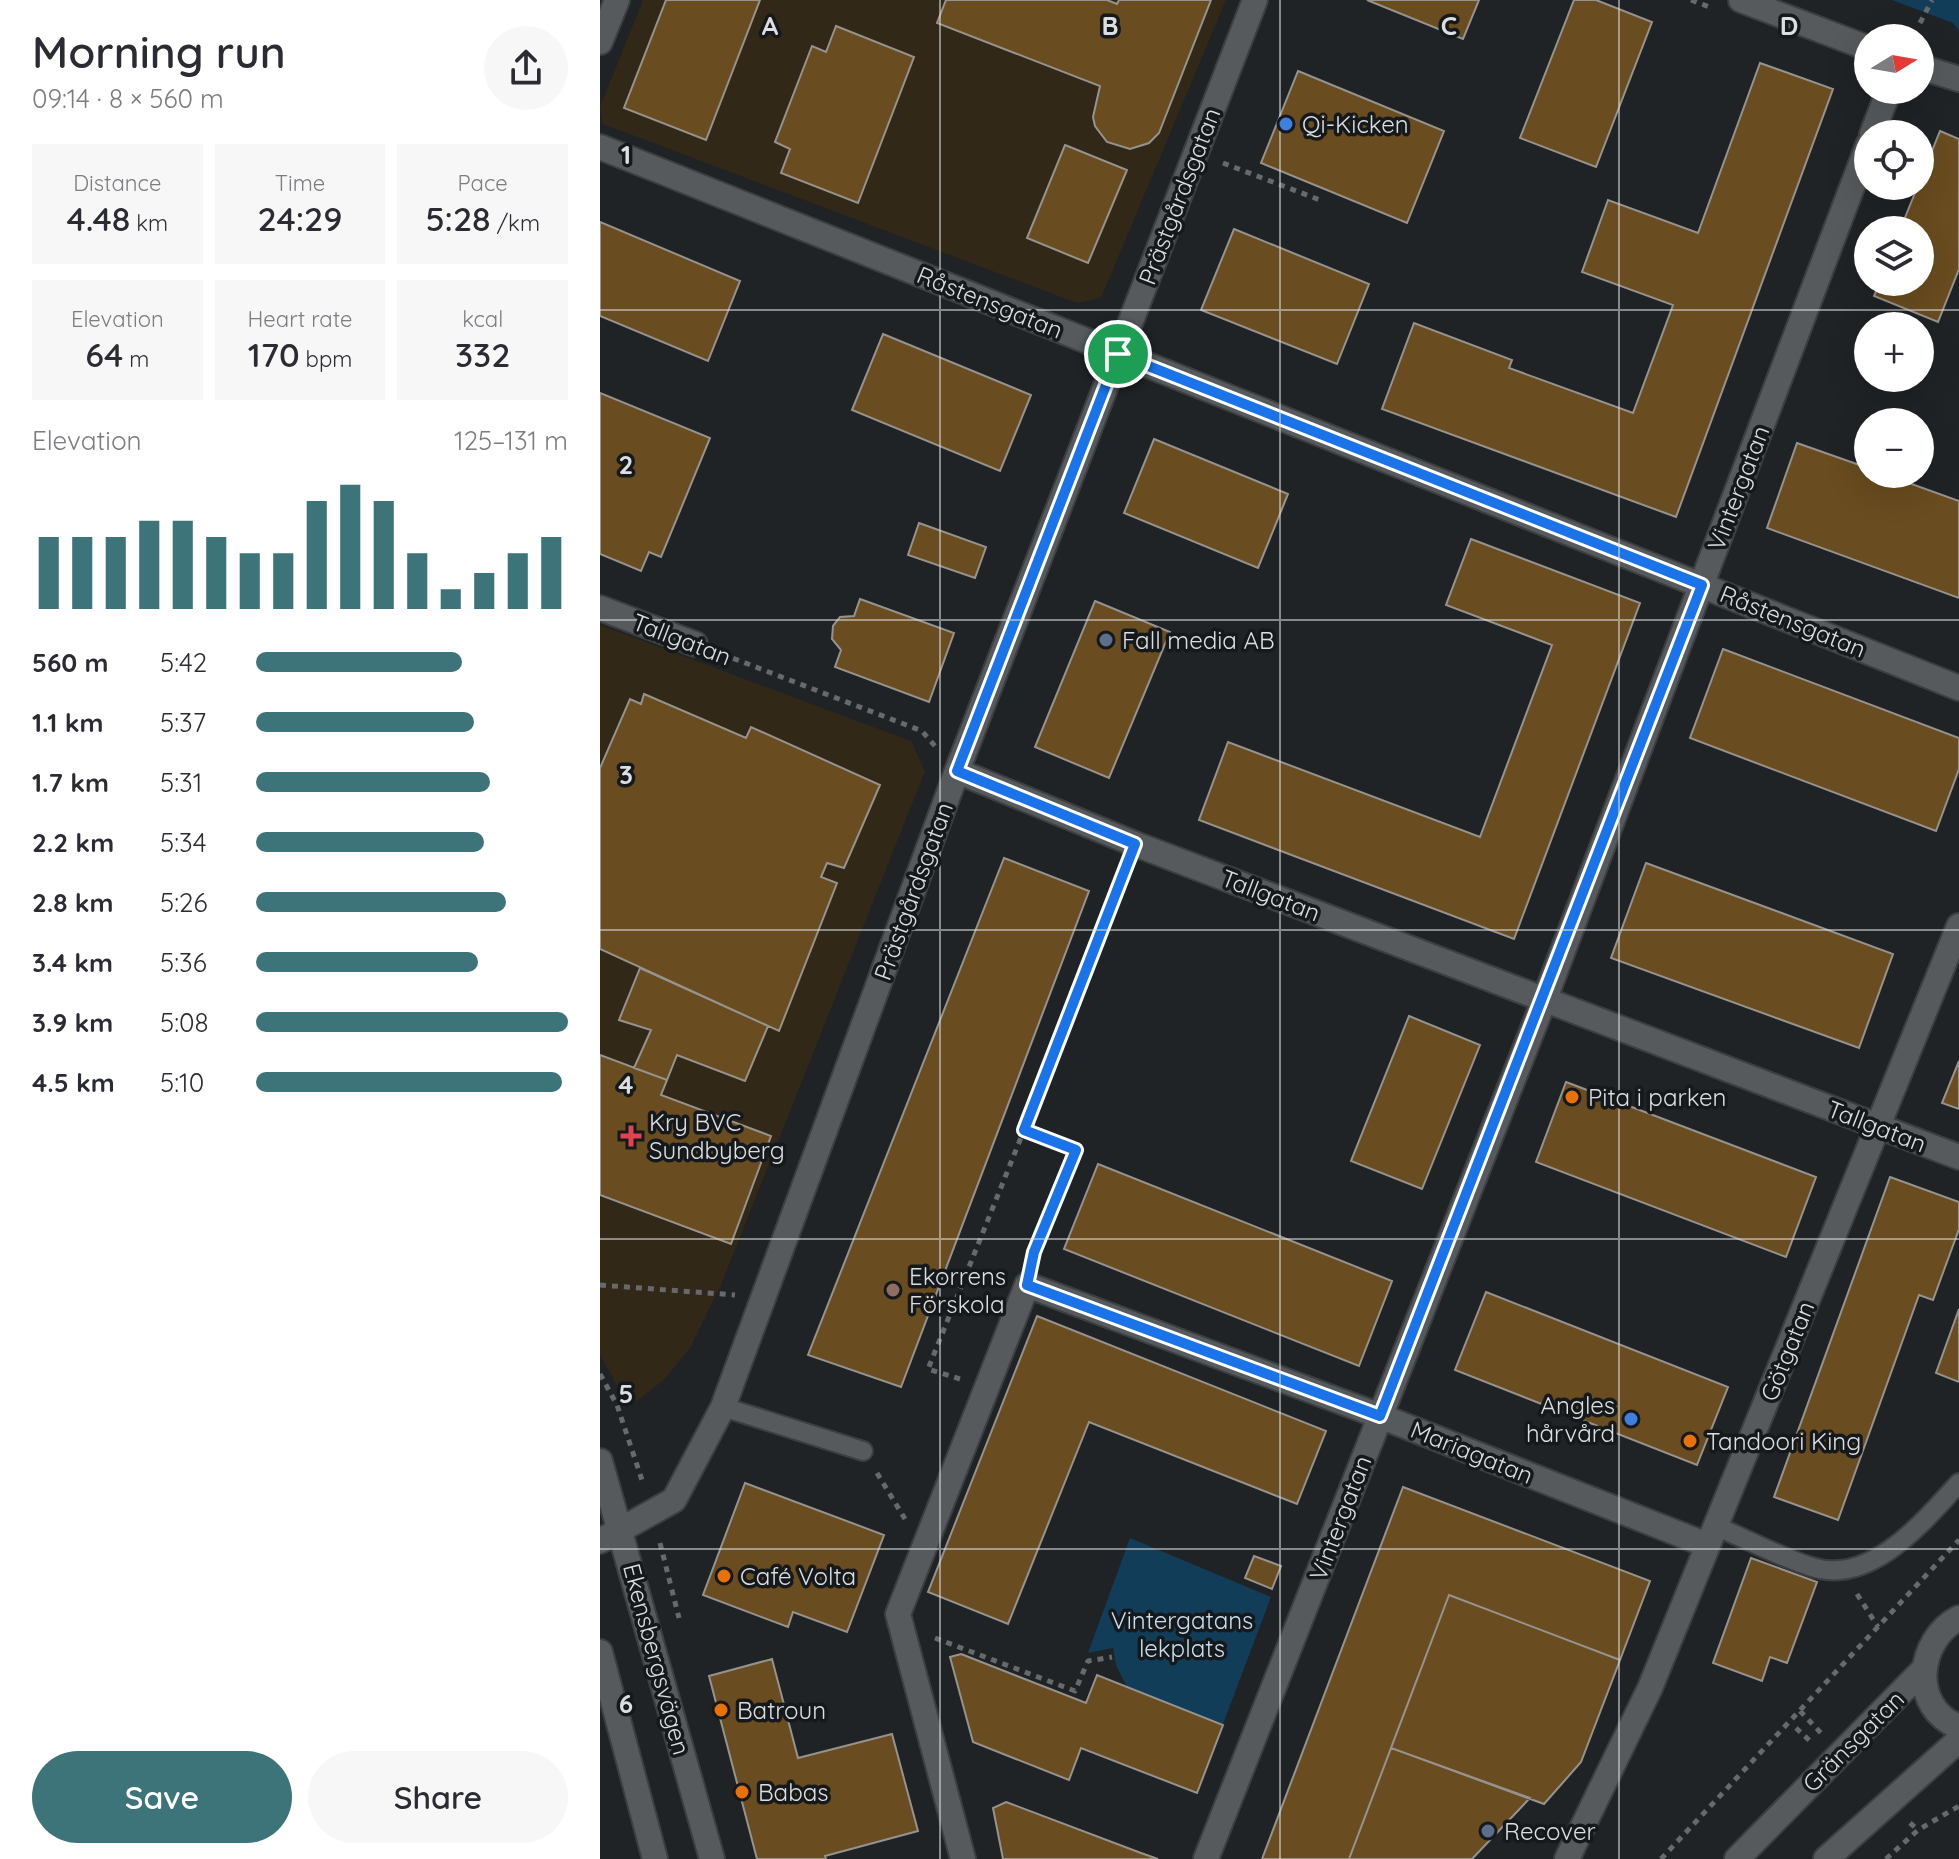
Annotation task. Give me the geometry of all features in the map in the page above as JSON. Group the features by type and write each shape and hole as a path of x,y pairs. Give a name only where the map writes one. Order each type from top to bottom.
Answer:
{"street":[{"path":"600,42 617,0"},
{"name":"Prästgårdsgatan","path":"600,1541 674,1500 723,1407 957,771 1255,0"},
{"path":"1741,0 1854,43"},
{"path":"1934,71 1959,79"},
{"name":"Råstensgatan","path":"600,147 1959,688"},
{"name":"Vintergatan","path":"1206,1859 1545,998 1854,182"},
{"name":"Tallgatan","path":"600,608 695,644"},
{"name":"Tallgatan","path":"957,771 1135,844 1959,1157"},
{"name":"Götgatan","path":"1567,1859 1650,1688 1959,926"},
{"path":"963,1859 899,1620 985,1387 1027,1285"},
{"name":"Mariagatan","path":"1027,1285 1711,1535"},
{"name":"Ekensbergsvägen","path":"600,1461 622,1529 712,1859"},
{"name":"Gränsgatan","path":"1737,1859 1923,1670 1931,1644 1941,1629 1959,1618"},
{"path":"600,1652 655,1859"},
{"path":"1923,1670 1933,1705 1959,1727"},
{"path":"1826,1859 1959,1740"}],"lane":[{"path":"723,1407 863,1451"},
{"path":"1841,1570 1865,1563 1913,1533 1959,1483"},
{"name":"Mariagatan","path":"1711,1535 1814,1568 1841,1570"}],"path":[{"path":"1920,23 1932,0"},
{"path":"1196,153 1320,200"},
{"name":"Tallgatan","path":"695,644 922,731 957,771"},
{"path":"985,1387 928,1369 1135,844"},
{"path":"1024,1130 1076,1150 1034,1252 1027,1285"},
{"path":"600,1285 762,1297"},
{"path":"600,1374 617,1405 653,1512"},
{"path":"863,1451 924,1551"},
{"path":"1661,1859 1959,1540"},
{"path":"1841,1570 1878,1627"},
{"path":"899,1620 1075,1691 1088,1661 1112,1657"},
{"path":"1886,1859 1918,1830 1959,1806"}],"shaded area":[{"path":"643,0 1226,0 1101,298 1077,303 603,124 600,107"},
{"path":"600,625 911,741 925,771 721,1285 690,1348 665,1379 637,1401 620,1391 600,1355"}],"green space":[{"path":"1892,0 1959,0 1959,31 1953,23"},
{"name":"Vintergatans lekplats","path":"1130,1538 1271,1597 1223,1724 1127,1687 1116,1665 1113,1648 1088,1653"}],"building":[{"path":"666,0 760,0 706,140 624,108"},
{"path":"946,0 1107,0 1117,4 1119,0 1211,0 1159,133 1149,143 1130,149 1107,142 1095,126 1093,117 1100,86 937,23"},
{"path":"1367,0 1479,0 1463,39"},
{"path":"1574,0 1596,0 1652,22 1596,167 1520,138"},
{"path":"836,26 914,57 858,203 781,173 790,149 775,142 812,46 826,52"},
{"path":"1760,63 1833,89 1676,517 1382,409 1414,323 1512,360 1509,368 1633,413 1673,305 1582,272 1608,200 1698,233"},
{"path":"1298,71 1444,131 1407,223 1261,163"},
{"path":"1940,131 1959,139 1959,269 1938,322 1934,320 1934,312 1913,312 1874,296 1934,296 1934,216 1906,216 1912,200 1934,200 1934,146"},
{"path":"1065,145 1127,170 1088,263 1027,238"},
{"path":"600,222 740,281 708,361 600,316"},
{"path":"1234,229 1369,284 1337,364 1201,310"},
{"path":"883,334 1031,395 1000,471 852,410"},
{"path":"600,393 710,438 661,557 649,552 641,571 600,554"},
{"path":"1154,439 1288,494 1258,568 1124,513"},
{"path":"1797,443 1854,463 1854,488 1923,488 1959,501 1959,598 1767,528"},
{"path":"919,523 986,547 975,578 908,555"},
{"path":"1471,539 1640,603 1514,939 1199,820 1228,742 1480,837 1552,645 1446,605"},
{"path":"860,599 954,633 929,702 835,667 841,650 832,639 833,626 840,617 854,616"},
{"path":"1095,601 1170,632 1109,778 1035,747"},
{"path":"1723,649 1959,738 1959,769 1936,831 1690,738"},
{"path":"644,694 746,738 751,727 880,785 844,868 827,863 821,877 837,883 779,1031 600,949 600,768 630,699 641,704"},
{"path":"1004,858 1089,891 901,1387 808,1355"},
{"path":"1646,863 1893,954 1859,1048 1611,958"},
{"path":"640,968 768,1026 745,1081 677,1055 667,1080 634,1068 651,1030 619,1020"},
{"path":"1409,1016 1480,1045 1422,1189 1351,1161"},
{"path":"600,1055 667,1080 661,1095 771,1136 731,1244 600,1195"},
{"path":"1959,1061 1959,1109 1942,1103"},
{"path":"1566,1082 1816,1177 1786,1257 1536,1162"},
{"path":"1098,1164 1392,1281 1359,1366 1064,1249"},
{"path":"1890,1177 1959,1202 1959,1229 1933,1300 1919,1295 1838,1520 1774,1497"},
{"path":"1486,1292 1728,1387 1697,1465 1455,1370"},
{"path":"1959,1309 1959,1382 1936,1373"},
{"path":"1037,1316 1326,1431 1297,1504 1089,1422 1008,1624 928,1592"},
{"path":"745,1483 884,1535 847,1632 793,1612 788,1627 703,1595"},
{"path":"1403,1487 1650,1581 1620,1660 1449,1595 1349,1859 1262,1859"},
{"path":"1254,1556 1281,1566 1272,1589 1245,1578"},
{"path":"1751,1558 1817,1582 1787,1663 1770,1657 1762,1681 1713,1663"},
{"path":"1449,1595 1620,1660 1581,1762 1544,1804 1391,1748"},
{"path":"961,1654 1086,1703 1097,1675 1223,1725 1197,1793 1081,1748 1069,1780 973,1742 950,1657"},
{"path":"772,1659 798,1758 892,1734 918,1831 825,1856 826,1859 757,1859 709,1676"},
{"path":"1391,1748 1530,1798 1472,1859 1349,1859"},
{"path":"1006,1802 1158,1859 1003,1859 993,1808"}],"place":[{"name":"Qi-Kicken","path":"1286,124"},
{"name":"Fall media AB","path":"1106,640"},
{"name":"Pita i parken","path":"1572,1097"},
{"name":"Kry BVC Sundbyberg","path":"631,1136"},
{"name":"Ekorrens Förskola","path":"893,1290"},
{"name":"Angles hårvård","path":"1631,1419"},
{"name":"Tandoori King","path":"1690,1441"},
{"name":"Café Volta","path":"724,1576"},
{"name":"Batroun","path":"721,1710"},
{"name":"Babas","path":"742,1792"},
{"name":"Recover","path":"1488,1831"}],"route":[{"path":"1118,354 1702,585 1545,998 1380,1416 1027,1285 1034,1252 1076,1150 1024,1130 1135,844 957,771 1118,354"}]}
